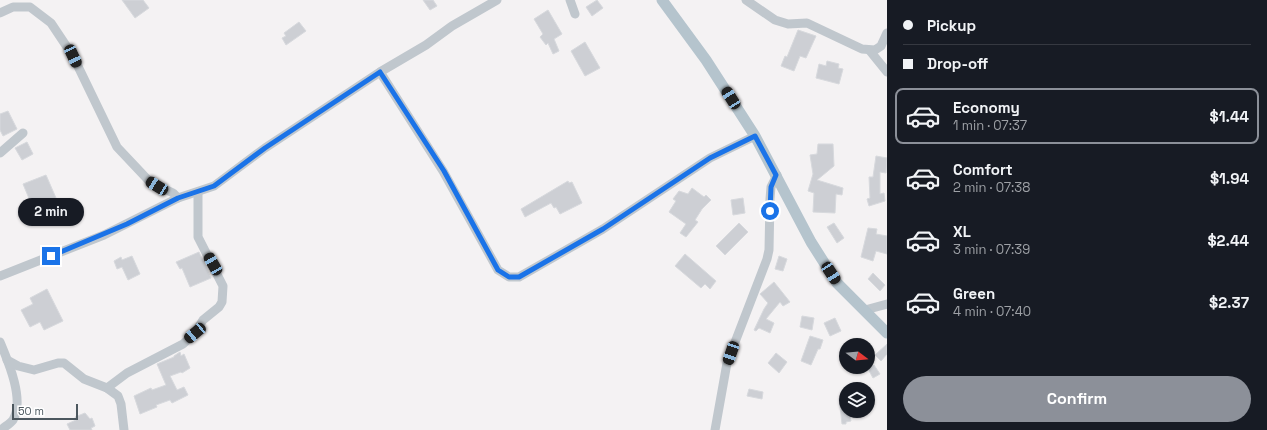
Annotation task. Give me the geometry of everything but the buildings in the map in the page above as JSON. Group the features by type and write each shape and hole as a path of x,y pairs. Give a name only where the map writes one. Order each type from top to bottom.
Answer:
{"main road":[{"path":"662,0 706,60 755,136 811,242 837,283 887,333"}],"street":[{"path":"0,276 116,229 178,198 214,186 271,144 380,72 426,45 452,26 497,0"},
{"path":"570,0 575,14"},
{"path":"746,0 775,20 788,24 807,23 862,49 870,51 881,46 887,33"},
{"path":"0,13 13,7 30,7 51,23 73,56 118,147 150,182 173,193 178,198"},
{"path":"870,51 887,72"},
{"path":"380,72 444,171 498,270 509,277 519,277 603,229 710,158 755,136"},
{"path":"0,153 23,133"},
{"path":"715,430 727,363 767,259 769,250 771,187 776,175"},
{"path":"108,388 127,373 183,344 195,333 203,320 219,308 222,302 223,286 198,237 198,192"},
{"path":"864,310 887,304"},
{"path":"0,342 7,360 17,401 12,420 1,430"},
{"path":"7,360 18,366 34,370 58,363 64,363 84,379 108,388 118,396 121,404 124,430"}],"route":[{"path":"51,256 74,245 127,224 178,198 214,186 265,148 380,72 444,171 498,270 509,277 519,277 603,229 638,204 710,158 755,136 776,175 771,187 770,211"}]}
